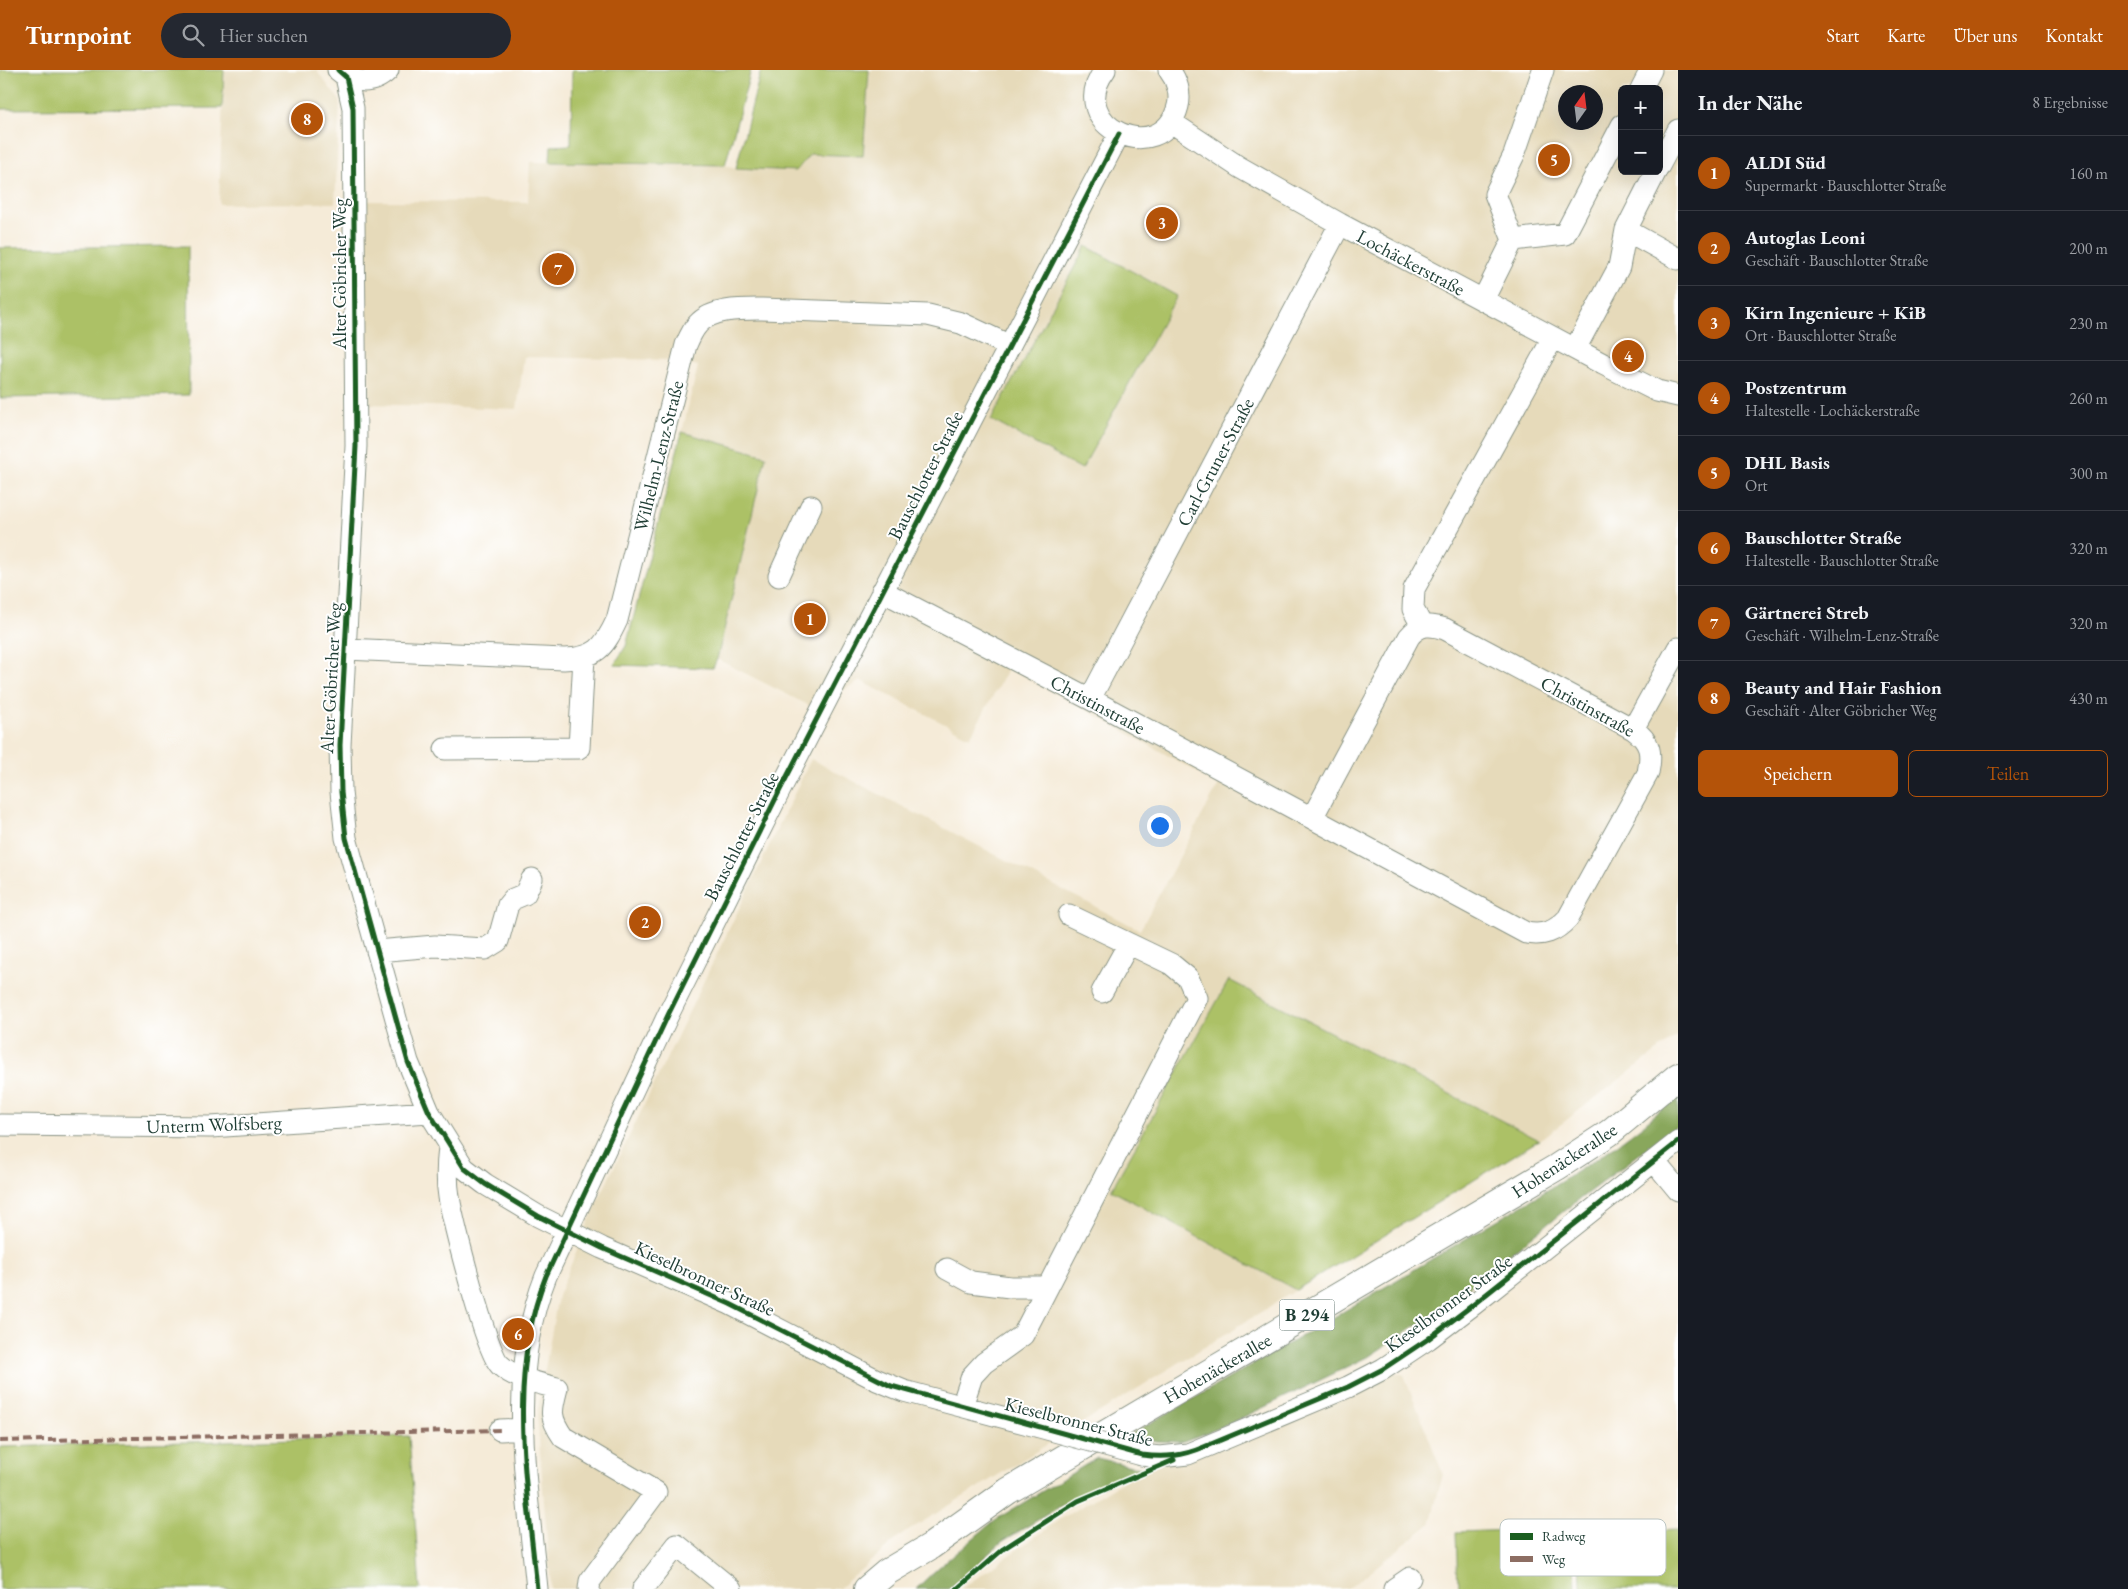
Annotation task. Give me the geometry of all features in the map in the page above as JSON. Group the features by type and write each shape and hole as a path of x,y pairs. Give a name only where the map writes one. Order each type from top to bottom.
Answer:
{"main road":[{"name":"Hohenäckerallee","path":"867,1589 887,1572 931,1546 1008,1491 1557,1167 1609,1133 1678,1076"},
{"name":"Hohenäckerallee","path":"892,1589 931,1546"}],"street":[{"path":"350,76 380,77 388,70"},
{"path":"1097,72 1095,96 1097,110 1104,122 1119,134 1132,138 1145,138 1157,133 1171,122 1176,112 1179,96 1175,79 1169,70"},
{"path":"1482,300 1513,240 1494,194 1514,155 1543,70"},
{"path":"1643,85 1651,70"},
{"name":"Alter Göbricher Weg","path":"350,76 353,108 356,446 340,745 341,792 346,838 408,1062 428,1112 464,1168 485,1184 538,1216 567,1230"},
{"name":"Lochäckerstraße","path":"1171,122 1238,167 1340,224 1553,338 1657,391 1678,396"},
{"path":"1513,240 1565,234 1619,130"},
{"path":"1663,158 1678,130"},
{"name":"Bauschlotter Straße","path":"537,1589 523,1429 523,1378 535,1304 567,1230 669,1013 1008,345 1119,134"},
{"path":"1575,349 1619,267 1626,230 1654,175"},
{"name":"Carl-Gruner-Straße","path":"1090,699 1340,224"},
{"path":"1626,230 1678,259"},
{"name":"Wilhelm-Lenz-Straße","path":"584,658 599,650 606,642 617,620 686,344 698,323 717,314 739,309 928,315 961,323 1008,345"},
{"path":"1312,818 1409,637 1422,626 1413,609 1414,589 1553,338"},
{"name":"Lochäckerstraße","path":"1657,391 1678,411"},
{"path":"779,576 811,506"},
{"name":"Christinstraße","path":"882,592 1090,699 1526,933 1542,935 1550,933 1568,918 1648,773 1650,747 1643,736 1633,729 1445,629 1422,626"},
{"path":"1633,729 1678,648"},
{"path":"346,649 564,659 584,658 579,748 445,750"},
{"path":"377,951 435,946 478,950 491,947 500,938 506,908 513,899 525,894 532,879"},
{"path":"962,1406 972,1376 984,1363 1023,1335 1197,998 1188,978 1171,964 1128,945 1070,915"},
{"path":"1102,992 1128,945"},
{"name":"Unterm Wolfsberg","path":"0,1125 211,1127 428,1112"},
{"name":"Kieselbronner Straße","path":"567,1230 602,1248 730,1304 878,1380 904,1391 1142,1455 1160,1457 1188,1454 1348,1387 1383,1369 1428,1339 1474,1304 1678,1142"},
{"path":"450,1147 446,1173 449,1198 465,1266 483,1324 500,1365 523,1378 557,1388 551,1409 553,1423 563,1437 656,1492 590,1581 589,1589"},
{"path":"1654,1161 1678,1190"},
{"path":"947,1269 971,1282 1010,1287 1047,1287"},
{"path":"500,1430 523,1429"},
{"path":"643,1589 677,1544 731,1589"}],"shaded area":[{"path":"224,70 316,70 340,101 335,203 219,204"},
{"path":"869,70 1678,70 1678,1035 1548,1134 903,1534 838,1589 551,1589 537,1414 558,1296 593,1211 811,759 1140,930 1219,784 1009,667 970,737 861,681 810,706 717,659 766,457 682,432 698,366 672,360 524,357 517,409 370,404 363,201 528,202 530,162 725,165 736,168 809,154 863,156"},
{"path":"1383,1369 1404,1375 1443,1474 1430,1524 1348,1589 961,1589 1059,1520 1144,1469 1188,1454"}],"green space":[{"path":"0,70 224,70 222,108 0,109"},
{"path":"572,70 751,70 725,165 550,162 551,146 571,145"},
{"path":"761,70 869,70 863,156 810,154 796,171 736,168"},
{"path":"188,246 189,395 0,398 0,248"},
{"path":"1086,246 1177,296 1082,469 991,420"},
{"path":"682,432 766,456 717,659 713,668 614,665 626,646"},
{"path":"1229,980 1539,1140 1296,1290 1111,1190"},
{"path":"1678,1094 1678,1125 1565,1210 1444,1307 1368,1357 1227,1425 1181,1442 1156,1441 1129,1435 1302,1336 1553,1187 1605,1153 1655,1115"},
{"path":"409,1436 420,1589 0,1589 0,1447"},
{"path":"1097,1458 1144,1469 1079,1495 1003,1541 949,1589 916,1589 995,1520"},
{"path":"1666,1530 1678,1530 1678,1589 1581,1589 1581,1576 1666,1576"},
{"path":"1500,1531 1500,1576 1576,1576 1576,1589 1458,1589 1456,1532"}],"marked path":[{"path":"0,1441 500,1430"}],"cycle path":[{"path":"338,70 346,77 353,108 356,446 340,745 341,792 346,838 408,1062 429,1112 464,1168 485,1184 538,1216 602,1248 730,1304 891,1386 1142,1455 1166,1456 1181,1454 1204,1447 1348,1387 1383,1369 1428,1339 1474,1304 1678,1142"},
{"path":"537,1589 525,1471 523,1392 526,1352 534,1314 546,1276 669,1013 780,790 1119,134"},
{"path":"957,1589 1003,1549 1078,1501 1174,1460"}],"place":[{"name":"Beauty and Hair Fashion","path":"307,119"},
{"name":"DHL Basis","path":"1554,160"},
{"name":"Kirn Ingenieure + KiB","path":"1162,223"},
{"name":"Gärtnerei Streb","path":"558,269"},
{"name":"Postzentrum","path":"1628,356"},
{"name":"ALDI Süd","path":"810,619"},
{"name":"Autoglas Leoni","path":"645,922"},
{"name":"Bauschlotter Straße","path":"518,1334"}]}
